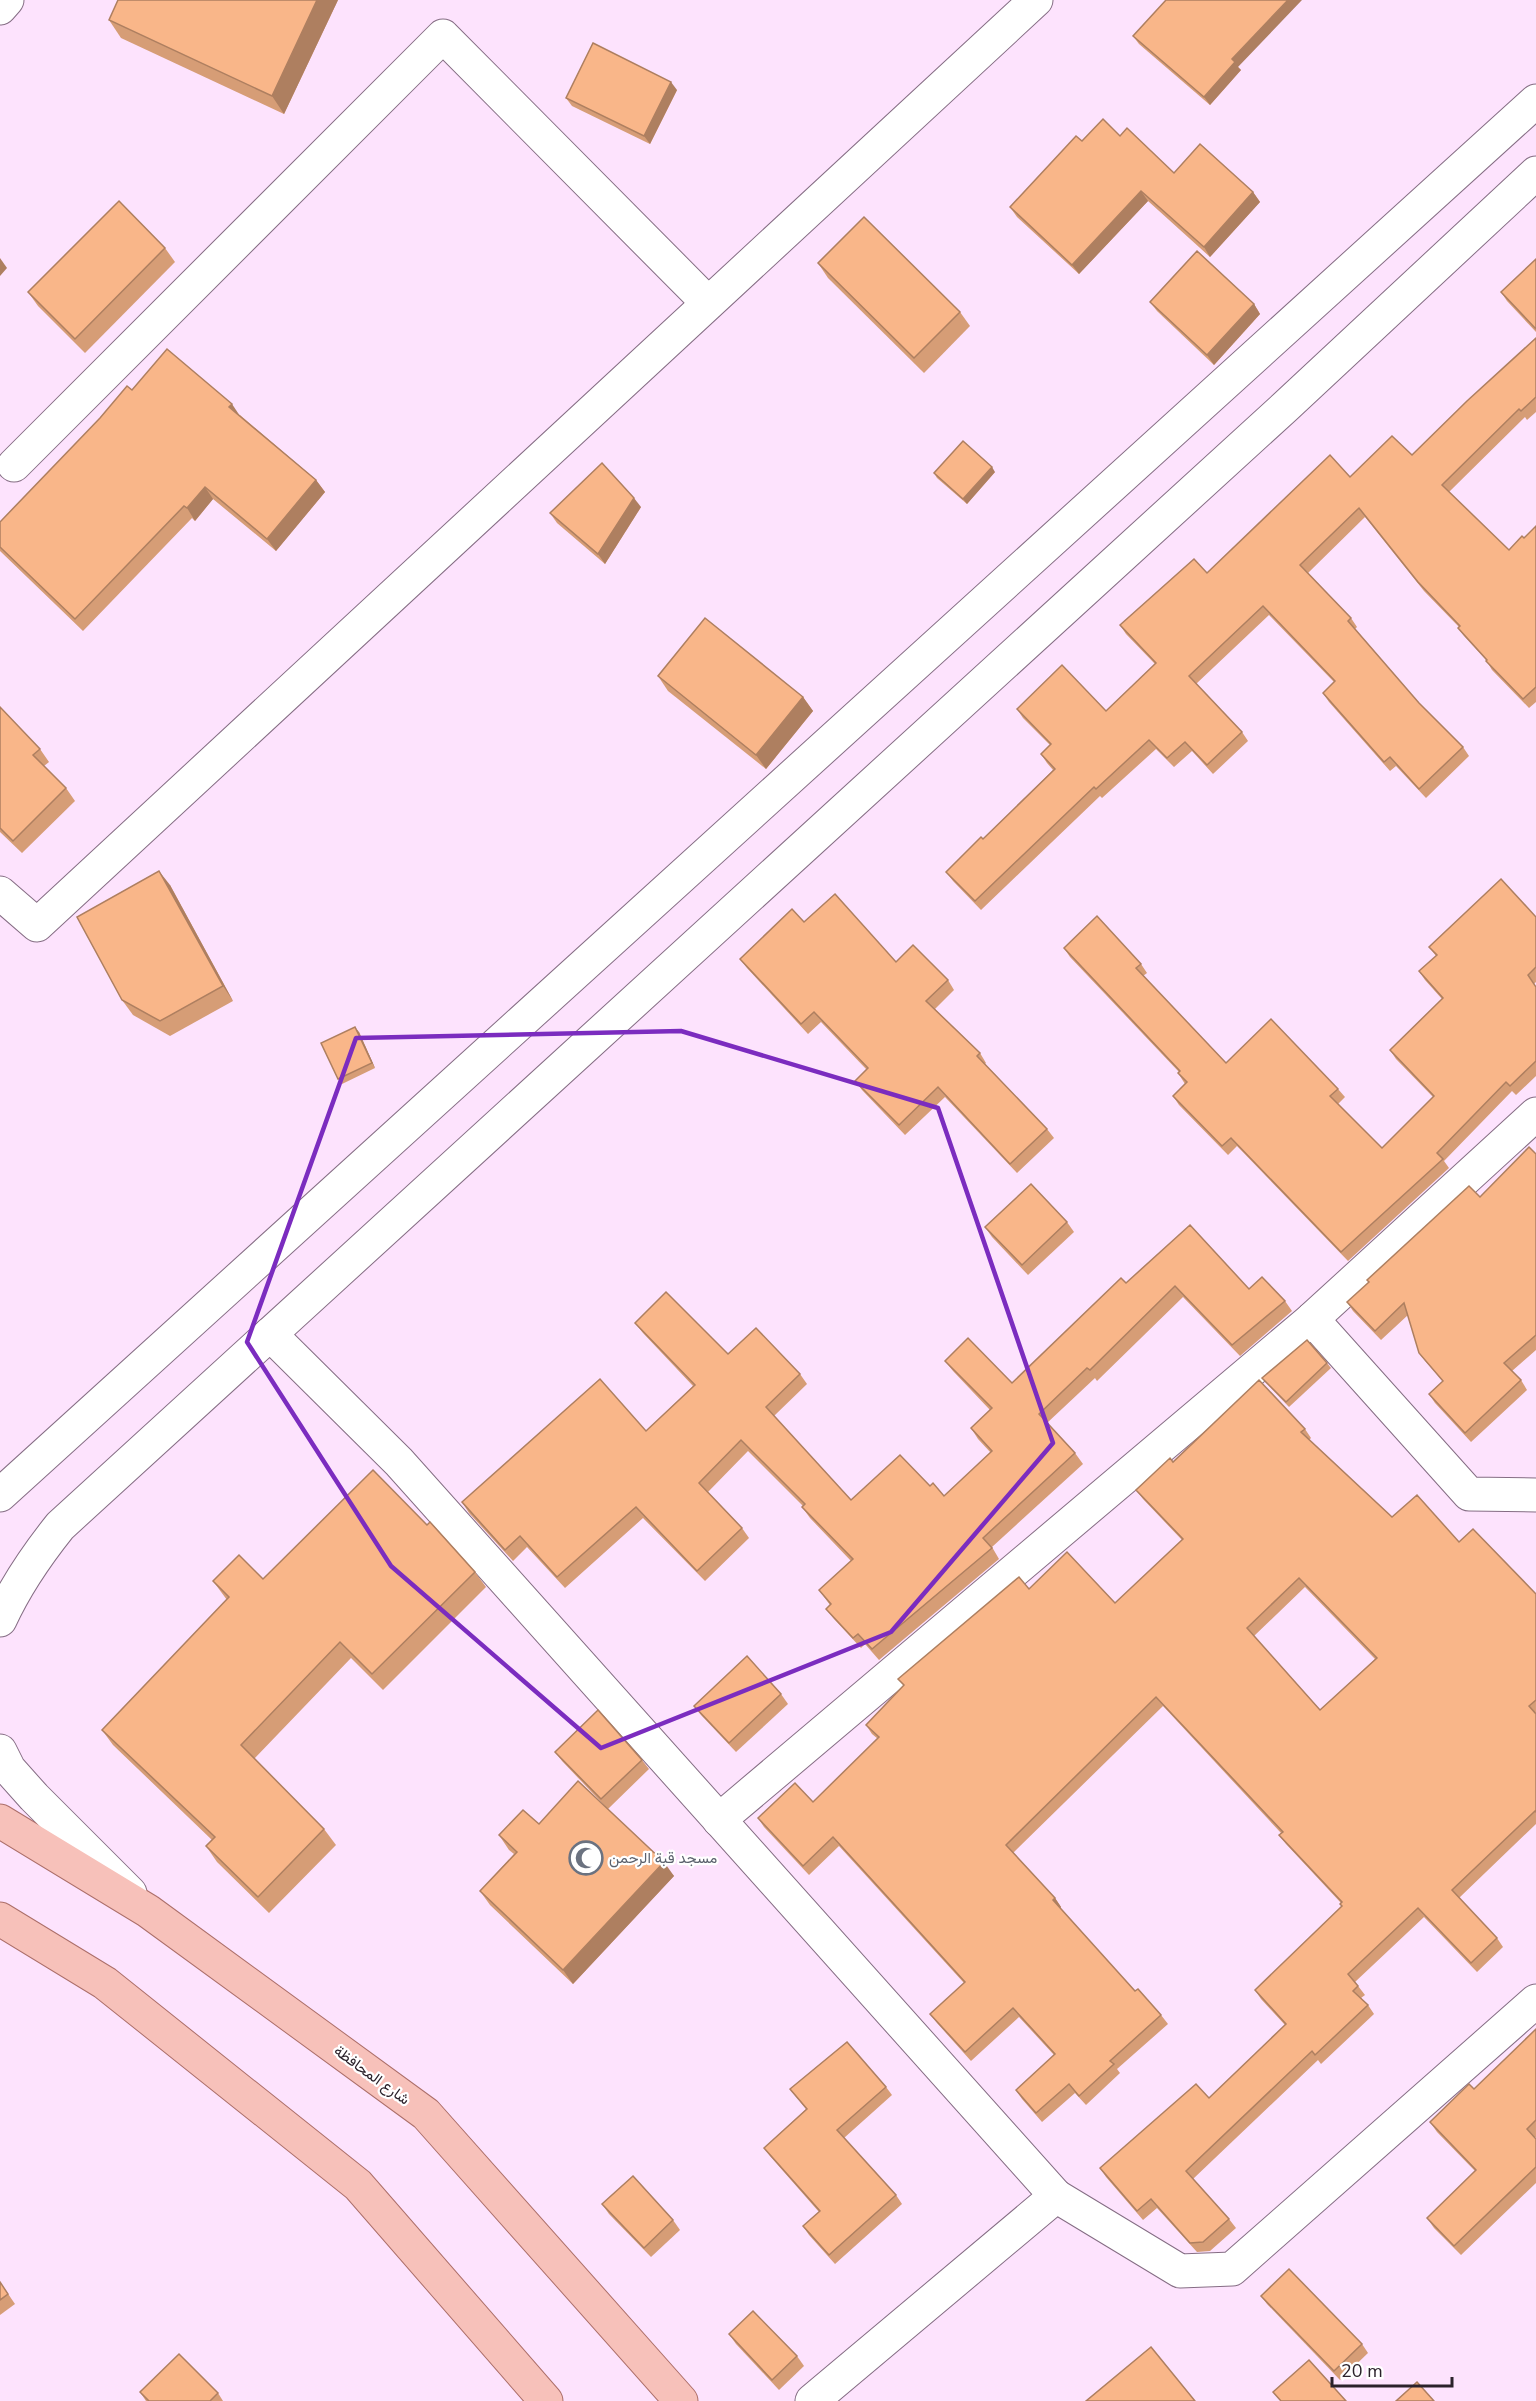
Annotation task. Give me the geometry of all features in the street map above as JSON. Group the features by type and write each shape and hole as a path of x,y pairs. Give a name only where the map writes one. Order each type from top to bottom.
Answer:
{"main road":[{"name":"شارع المحافظة","path":"0,1821 148,1911 426,2114 681,2401"},
{"path":"0,1919 105,1983 358,2185 546,2401"}],"street":[{"path":"0,9 7,0"},
{"path":"0,892 38,924 1036,0"},
{"path":"5,467 443,36 708,303"},
{"path":"0,1496 1536,101"},
{"path":"0,1620 10,1596 32,1561 60,1526 1267,423 1536,173"},
{"path":"719,1820 1312,1319 1536,1114"},
{"path":"1312,1319 1469,1494 1536,1495"},
{"path":"270,1334 399,1462 1056,2196 1180,2271 1232,2269 1536,2001"},
{"path":"0,1751 9,1768 34,1797 148,1911"},
{"path":"812,2401 1056,2196"}],"highlighted area":[{"path":"681,1031 938,1108 1053,1443 891,1632 601,1748 391,1566 247,1342 356,1038"}],"building":[{"path":"118,0 317,0 272,96 109,20"},
{"path":"1166,0 1288,0 1232,59 1235,62 1204,97 1133,36"},
{"path":"593,43 671,82 644,136 566,98"},
{"path":"1103,119 1120,136 1127,128 1174,173 1200,144 1253,192 1204,247 1141,191 1072,265 1010,207 1076,136 1082,141"},
{"path":"119,201 165,248 75,339 28,292"},
{"path":"864,217 960,312 914,358 818,263"},
{"path":"1197,251 1254,304 1207,355 1150,302"},
{"path":"1536,259 1536,329 1501,292"},
{"path":"1536,338 1536,397 1521,411 1519,409 1442,485 1509,550 1522,536 1524,538 1536,526 1536,687 1523,699 1486,661 1458,628 1460,626 1418,582 1359,508 1300,565 1351,618 1348,621 1419,703 1463,747 1419,789 1390,757 1384,762 1323,693 1335,681 1263,606 1189,676 1242,732 1207,765 1185,742 1167,758 1149,740 1096,789 1094,787 975,901 946,872 1055,769 1041,754 1051,744 1017,709 1062,665 1106,711 1156,663 1120,625 1194,559 1207,573 1330,455 1350,477 1392,436 1412,455"},
{"path":"167,349 232,404 229,407 316,480 267,539 205,487 187,508 184,506 75,619 0,547 0,522 100,418 127,386 132,390"},
{"path":"963,441 992,467 963,499 934,473"},
{"path":"602,463 634,498 598,554 550,513"},
{"path":"705,618 803,697 756,755 658,676"},
{"path":"0,707 40,749 33,755 66,788 13,841 0,828"},
{"path":"159,871 223,986 160,1021 122,1000 77,917"},
{"path":"1501,879 1536,917 1536,967 1528,975 1536,987 1536,1061 1510,1086 1506,1082 1437,1153 1443,1159 1341,1252 1231,1138 1222,1146 1173,1096 1187,1082 1178,1073 1180,1071 1064,948 1097,916 1141,964 1136,968 1226,1063 1271,1019 1338,1089 1330,1096 1382,1148 1434,1096 1390,1050 1443,998 1419,971 1437,955 1429,947"},
{"path":"835,894 896,962 913,945 948,980 926,1001 980,1053 977,1056 1047,1129 1010,1164 938,1087 899,1125 855,1081 868,1068 814,1012 801,1024 740,959 792,909 804,922"},
{"path":"355,1027 372,1063 338,1079 321,1043"},
{"path":"1529,1147 1536,1154 1536,1335 1504,1363 1521,1380 1465,1433 1429,1394 1443,1381 1419,1353 1404,1303 1375,1331 1347,1302 1369,1282 1367,1280 1469,1186 1480,1197"},
{"path":"1031,1184 1067,1222 1022,1265 985,1227"},
{"path":"1190,1225 1249,1289 1262,1277 1285,1301 1232,1345 1175,1286 1090,1370 1087,1368 1039,1414 1075,1453 983,1538 992,1548 872,1649 858,1634 853,1638 826,1609 831,1604 819,1590 853,1559 802,1507 805,1504 741,1440 699,1483 742,1528 697,1571 636,1507 557,1577 520,1536 505,1550 462,1502 600,1379 646,1431 695,1385 635,1323 666,1292 728,1354 756,1328 800,1374 766,1407 851,1500 900,1455 930,1486 933,1483 944,1496 992,1451 971,1428 992,1408 945,1361 968,1338 1012,1383 1121,1278 1126,1283"},
{"path":"1307,1340 1327,1363 1286,1402 1262,1378"},
{"path":"1259,1380 1305,1429 1301,1432 1392,1517 1417,1495 1459,1542 1473,1529 1536,1594 1536,1700 1529,1706 1536,1714 1536,1812 1452,1890 1497,1938 1471,1963 1418,1908 1348,1974 1358,1986 1353,1991 1368,2005 1315,2055 1312,2051 1186,2171 1229,2219 1203,2242 1190,2243 1151,2199 1137,2211 1100,2168 1196,2084 1209,2098 1286,2024 1255,1990 1342,1906 1340,1904 1342,1902 1279,1835 1283,1832 1156,1697 1006,1845 1135,1991 1138,1989 1161,2015 1110,2061 1114,2064 1079,2096 1069,2084 1036,2113 1016,2090 1055,2054 1013,2008 965,2052 930,2014 965,1982 833,1837 803,1866 758,1818 795,1783 813,1802 879,1737 866,1725 904,1685 898,1679 1019,1577 1029,1589 1067,1552 1115,1603 1183,1539 1136,1490 1170,1458 1173,1462","holes":["1299,1578 1377,1658 1320,1710 1247,1628"]},
{"path":"373,1470 427,1525 430,1522 475,1572 372,1674 340,1642 241,1745 324,1829 258,1897 206,1846 215,1837 102,1730 229,1597 213,1581 239,1555 263,1579"},
{"path":"747,1656 781,1694 729,1743 694,1706"},
{"path":"598,1710 642,1760 601,1799 555,1752"},
{"path":"578,1781 664,1862 563,1970 480,1891 517,1852 499,1835 523,1810 539,1824"},
{"path":"1536,2029 1536,2120 1527,2129 1536,2139 1536,2167 1454,2246 1427,2218 1476,2170 1430,2122 1469,2084 1474,2089"},
{"path":"847,2042 886,2087 837,2130 896,2195 829,2255 803,2226 820,2211 764,2148 807,2109 790,2089"},
{"path":"633,2176 673,2220 644,2248 602,2204"},
{"path":"1289,2269 1362,2344 1334,2371 1261,2296"},
{"path":"0,2282 8,2294 0,2300"},
{"path":"753,2311 797,2356 772,2380 729,2334"},
{"path":"1151,2347 1195,2401 1086,2401"},
{"path":"179,2354 218,2393 210,2401 149,2401 140,2392"},
{"path":"1309,2360 1346,2401 1281,2401 1273,2392"},
{"path":"1417,2382 1434,2401 1396,2401"}],"place":[{"name":"مسجد قبة الرحمن","path":"586,1858"}]}
